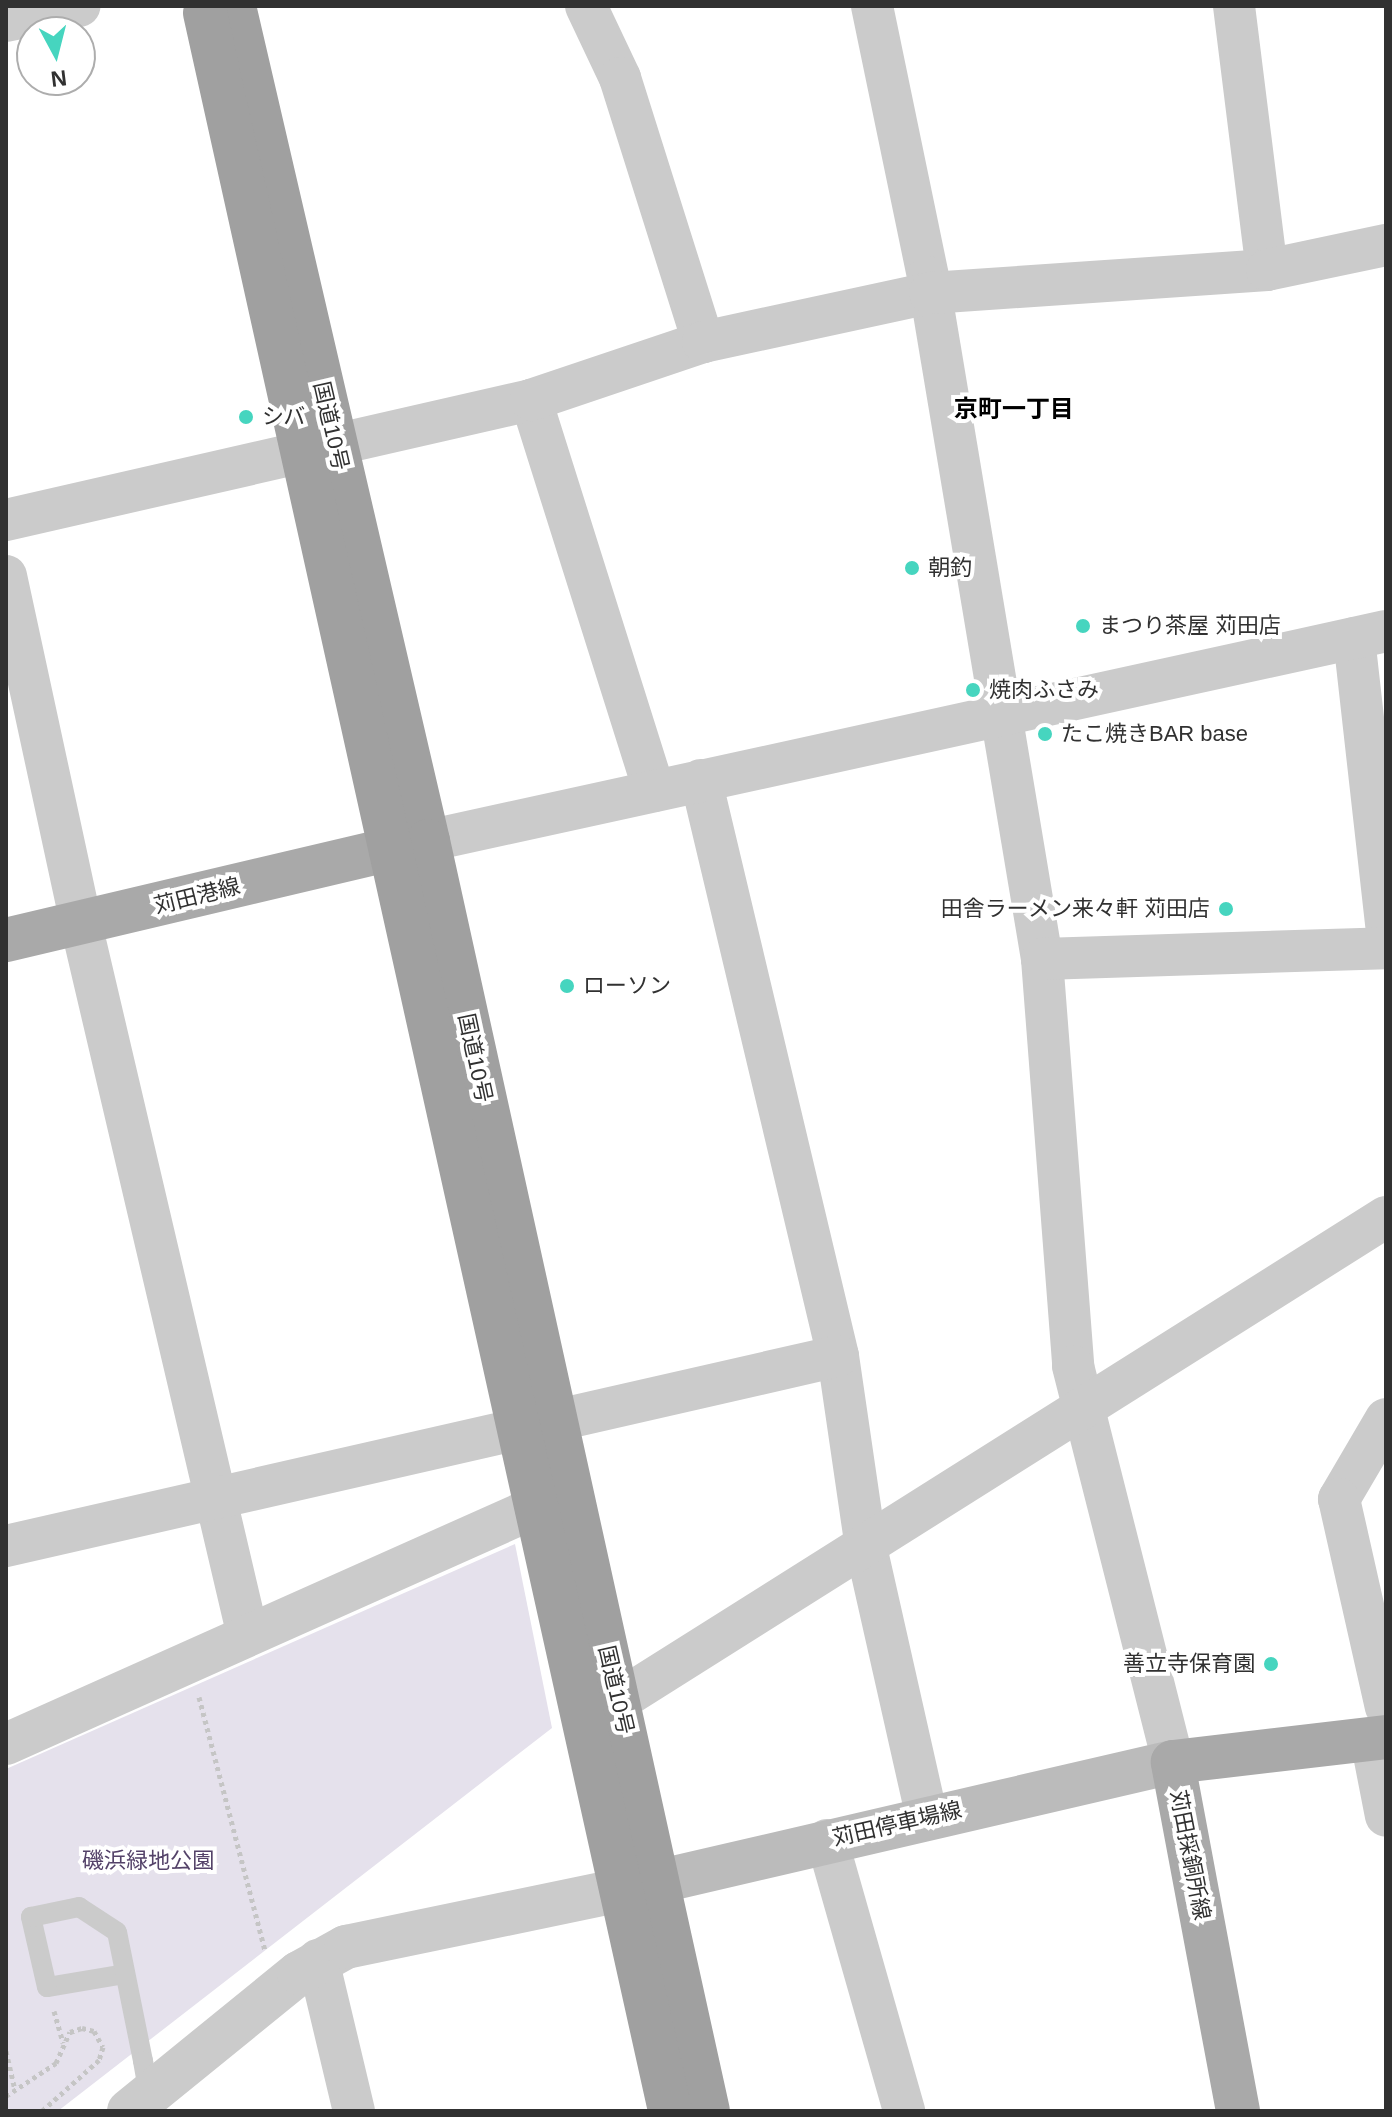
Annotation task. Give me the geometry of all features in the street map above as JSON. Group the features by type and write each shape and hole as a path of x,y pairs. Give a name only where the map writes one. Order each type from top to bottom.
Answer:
{"highway":[{"name":"国道10号","path":"203,6 318,450 641,1885 708,2111"},
{"name":"国道10号","path":"234,6 318,450"},
{"name":"国道10号","path":"537,1427 536,1507 599,1709"},
{"name":"国道10号","path":"641,1885 670,2111"}],"main road":[{"name":"苅田港線","path":"6,940 407,846"},
{"name":"苅田採銅所線","path":"1238,2111 1173,1762 1381,1728"},
{"name":"苅田停車場線","path":"641,1885 1173,1762"}],"street":[{"path":"6,21 79,6"},
{"path":"586,6 620,78 703,342"},
{"path":"872,6 930,293 1004,714 1042,959 1073,1366 1086,1407 1173,1762"},
{"path":"1234,6 1267,270"},
{"path":"6,520 531,400 618,375 703,342 930,293 1267,270 1386,245"},
{"path":"531,400 654,791"},
{"path":"6,576 81,924 247,1632"},
{"path":"407,846 1370,634 1386,925"},
{"path":"701,780 838,1356 866,1547 927,1818"},
{"path":"1042,959 1386,948"},
{"path":"599,1709 866,1547 1385,1223"},
{"path":"6,1546 215,1501 838,1356"},
{"path":"1386,1419 1339,1499 1381,1728 1386,1816"},
{"path":"6,1744 247,1632 536,1507"},
{"path":"827,1840 904,2111"},
{"path":"139,2103 318,1960 346,1947 641,1885"},
{"path":"318,1960 354,2111"}],"lane":[{"path":"125,1974 47,1987 31,1917 79,1907 117,1932 125,1974 139,2103"}],"path":[{"path":"184,1700 198,1694 269,1965"},
{"path":"6,2096 56,2063 70,2032 82,2028 94,2031 103,2047 99,2060 42,2111"},
{"path":"6,2051 15,2089"}],"green space":[{"name":"磯浜緑地公園","path":"515,1544 552,1728 58,2111 6,2111 6,1769"}],"place":[{"name":"シバ","path":"246,417"},
{"name":"朝釣","path":"912,568"},
{"name":"まつり茶屋 苅田店","path":"1083,626"},
{"name":"焼肉ふさみ","path":"973,690"},
{"name":"たこ焼きBAR base","path":"1045,734"},
{"name":"田舎ラーメン来々軒 苅田店","path":"1226,909"},
{"name":"ローソン","path":"567,986"},
{"name":"善立寺保育園","path":"1271,1664"}],"district":[{"name":"京町一丁目","path":"1014,409"}]}
